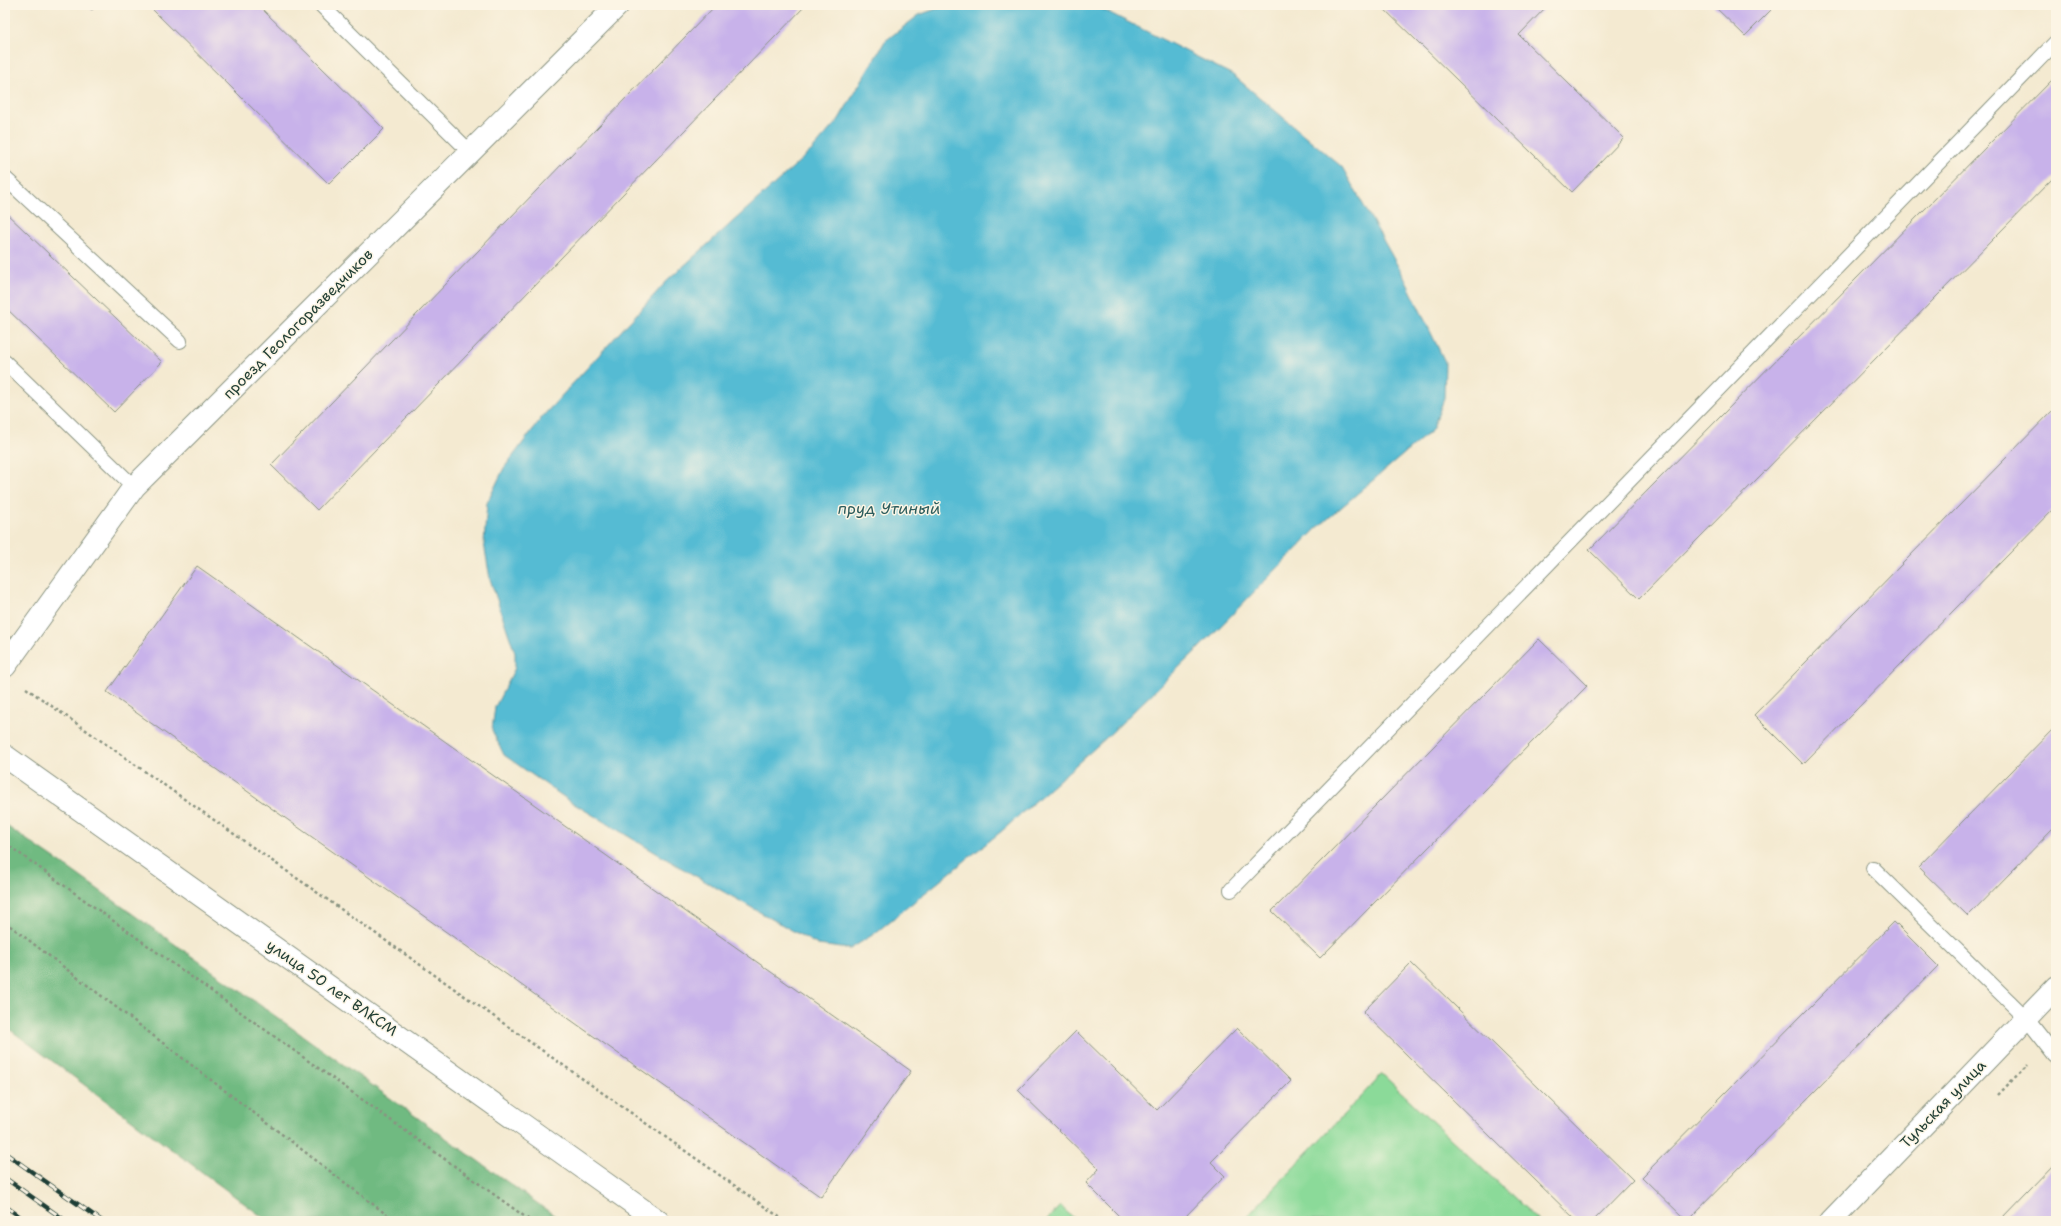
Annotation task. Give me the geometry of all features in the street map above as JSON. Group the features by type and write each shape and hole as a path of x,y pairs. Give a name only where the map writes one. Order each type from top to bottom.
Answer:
{"street":[{"name":"проезд Геологоразведчиков","path":"5,666 134,487 618,5"},
{"name":"улица 50 лет ВЛКСМ","path":"5,756 658,1221"},
{"name":"Тульская улица","path":"1831,1221 2056,987"}],"lane":[{"path":"321,5 470,152"},
{"path":"1230,890 2056,42"},
{"path":"5,178 180,341"},
{"path":"5,362 134,487"},
{"path":"1873,868 2026,1018 2056,1056"}],"path":[{"path":"24,687 785,1221"},
{"path":"5,843 531,1221"},
{"path":"5,922 396,1221"}],"green space":[{"path":"5,825 71,870 562,1221 268,1221 5,1026"},
{"path":"1382,1074 1538,1221 1243,1221"},
{"path":"1060,1206 1077,1221 1046,1221"}],"water":[{"name":"пруд Утиный","path":"947,5 1084,5 1098,7 1233,75 1342,167 1404,277 1445,362 1444,399 1432,430 1317,528 1202,645 1106,738 1003,830 874,934 850,949 818,945 678,866 571,802 504,755 492,730 495,707 515,668 515,653 490,579 484,543 487,503 504,468 543,416 666,282 812,150 839,119 885,41 919,15"}],"building":[{"path":"86,5 97,5 92,10"},
{"path":"148,5 258,5 384,129 329,184"},
{"path":"716,5 806,5 317,510 271,465"},
{"path":"1380,5 1548,5 1519,35 1624,138 1572,192"},
{"path":"1713,5 1776,5 1745,36"},
{"path":"2056,76 2056,175 1639,599 1589,550"},
{"path":"5,212 162,362 114,412 5,307"},
{"path":"2056,407 2056,506 1803,764 1754,715"},
{"path":"197,566 911,1071 821,1197 107,692"},
{"path":"1539,639 1587,686 1320,958 1272,911"},
{"path":"2056,726 2056,826 1968,916 1918,867"},
{"path":"1894,922 1938,966 1687,1221 1642,1177"},
{"path":"1411,963 1633,1180 1593,1221 1577,1221 1363,1012"},
{"path":"1237,1028 1291,1081 1211,1162 1225,1176 1181,1221 1124,1221 1086,1183 1099,1169 1018,1090 1076,1031 1157,1110"},
{"path":"2056,1164 2056,1221 2001,1221"}],"railway":[{"path":"5,1153 102,1221"},
{"path":"5,1178 66,1221"},
{"path":"5,1206 26,1221"}]}
